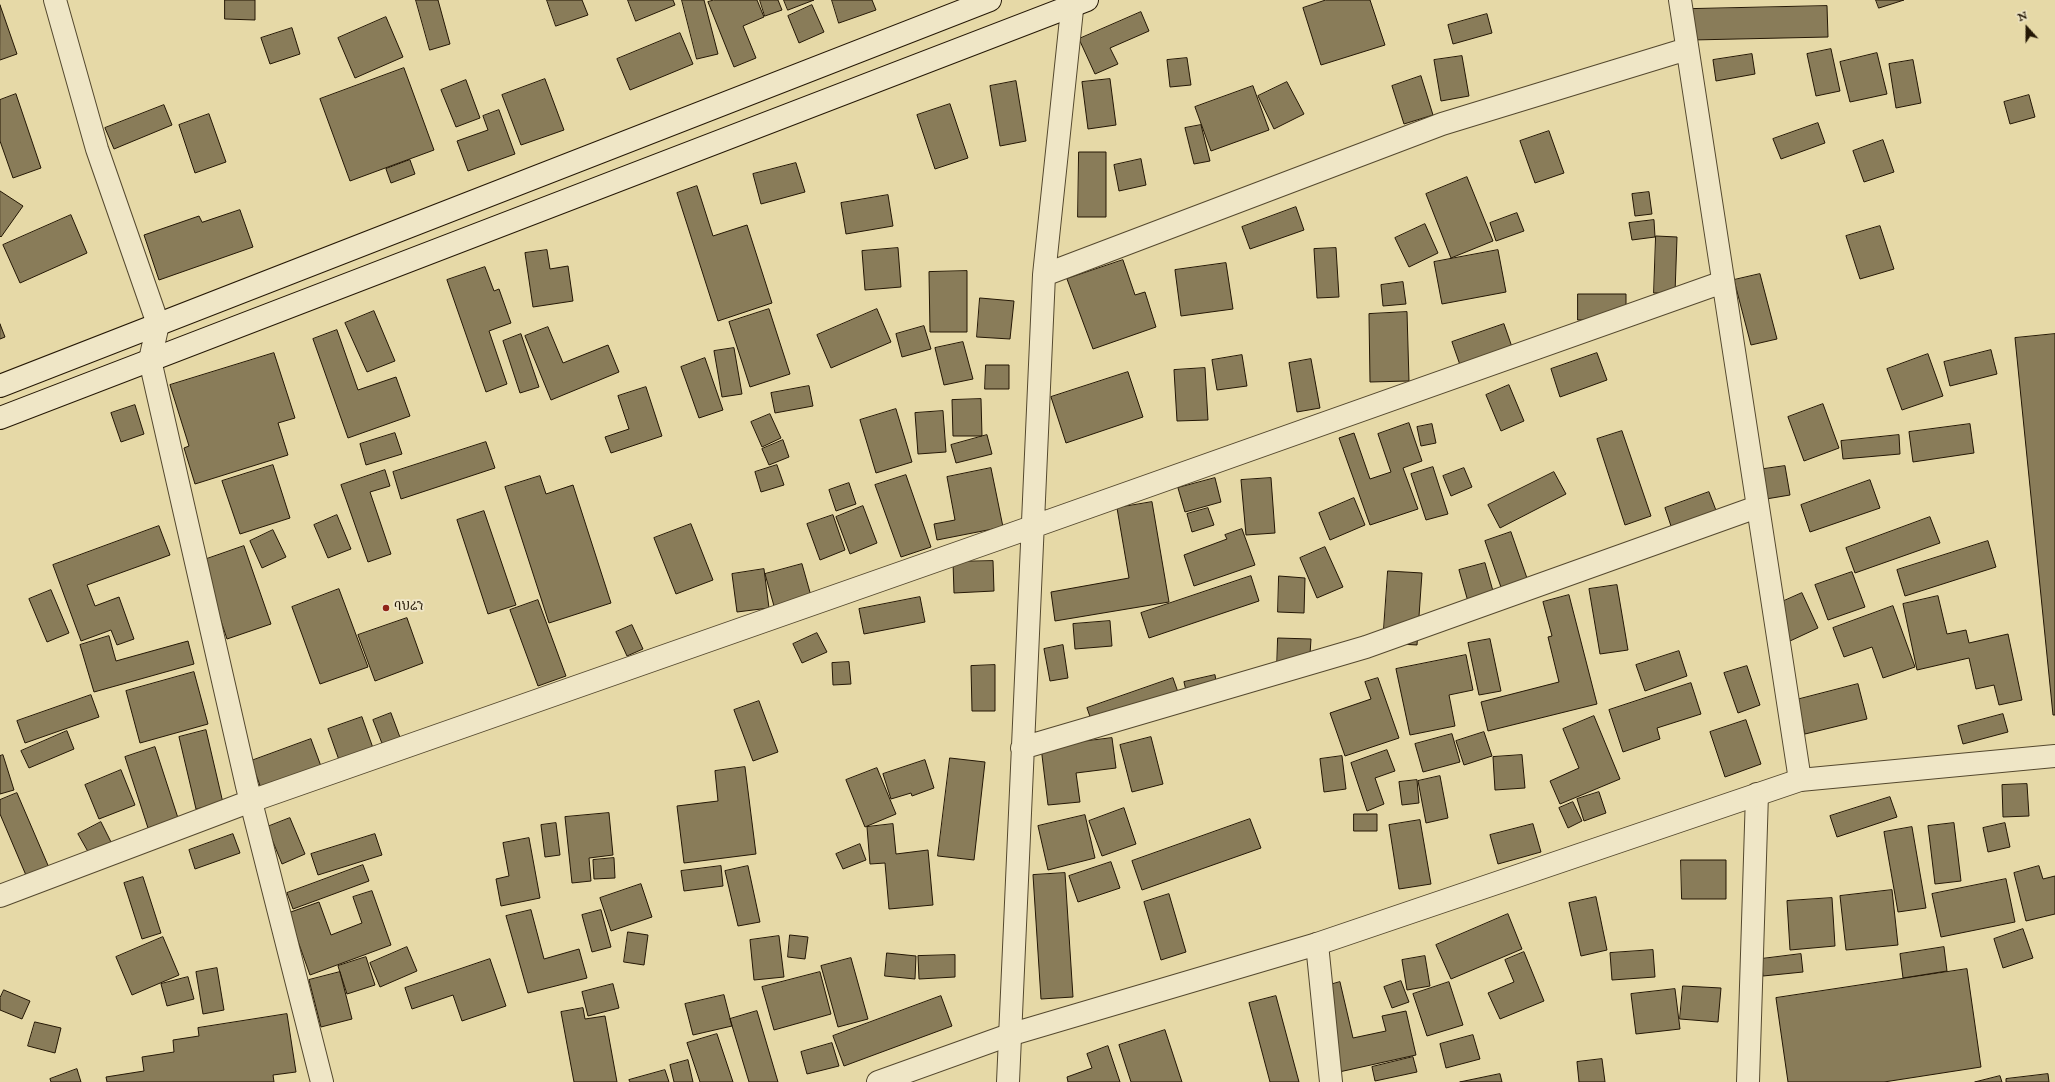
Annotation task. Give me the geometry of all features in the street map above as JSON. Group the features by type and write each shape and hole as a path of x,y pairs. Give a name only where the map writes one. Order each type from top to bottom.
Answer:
{"street":[{"path":"55,0 97,149 158,324 150,360 251,801 322,1082"},
{"path":"0,386 990,0"},
{"path":"1680,0 1800,780"},
{"path":"0,418 1077,2 1044,275 1008,1082"},
{"path":"1044,275 1442,124 1687,48"},
{"path":"0,896 251,801 1032,527 1723,282"},
{"path":"1022,748 1366,647 1757,506"},
{"path":"878,1082 1009,1035 1317,944 1800,780 2055,756"},
{"path":"1748,1082 1757,794"},
{"path":"1317,944 1331,1082"}],"building":[{"path":"225,0 255,0 255,20 225,19"},
{"path":"416,0 438,0 450,44 430,50"},
{"path":"547,0 582,0 588,15 556,26"},
{"path":"628,0 673,0 675,5 636,21"},
{"path":"682,0 704,0 718,54 697,59"},
{"path":"714,0 757,0 764,17 743,26 756,58 734,67 708,2"},
{"path":"760,0 778,0 782,10 765,16"},
{"path":"784,0 814,0 788,10"},
{"path":"832,0 872,0 876,10 839,23"},
{"path":"1326,0 1370,0 1385,45 1321,65 1303,8"},
{"path":"1876,0 1904,0 1879,8"},
{"path":"0,5 17,54 0,60"},
{"path":"812,5 824,32 799,43 788,16"},
{"path":"1827,6 1828,37 1692,40 1692,9"},
{"path":"1141,12 1149,31 1110,48 1118,64 1095,74 1079,39"},
{"path":"1487,14 1492,33 1453,44 1448,25"},
{"path":"386,17 403,57 355,78 338,38"},
{"path":"292,28 300,54 270,64 261,38"},
{"path":"680,33 693,64 630,90 617,59"},
{"path":"1831,49 1840,91 1816,96 1807,54"},
{"path":"1877,53 1887,94 1850,102 1840,62"},
{"path":"1752,54 1755,74 1716,81 1713,60"},
{"path":"1462,56 1469,96 1441,101 1434,60"},
{"path":"1187,58 1191,85 1170,87 1167,60"},
{"path":"1913,60 1921,103 1896,108 1889,64"},
{"path":"404,68 434,150 350,181 320,99"},
{"path":"1421,76 1433,115 1404,124 1392,86"},
{"path":"545,79 564,130 521,145 502,95"},
{"path":"1110,79 1116,125 1088,129 1082,82"},
{"path":"466,80 480,118 456,127 441,90"},
{"path":"1016,81 1026,141 1000,146 990,86"},
{"path":"1287,82 1304,114 1274,129 1258,96"},
{"path":"1253,86 1269,130 1211,151 1195,107"},
{"path":"16,94 41,168 13,178 0,141 0,100"},
{"path":"2029,95 2035,117 2010,124 2004,102"},
{"path":"950,104 968,158 935,169 917,115"},
{"path":"164,105 172,125 114,149 105,128"},
{"path":"499,110 515,154 468,171 457,141 488,130 483,116"},
{"path":"209,114 226,162 195,173 179,125"},
{"path":"1818,123 1825,143 1781,159 1773,139"},
{"path":"1201,125 1210,161 1194,164 1185,128"},
{"path":"1549,131 1564,173 1535,183 1520,141"},
{"path":"1883,140 1894,172 1864,182 1853,151"},
{"path":"1079,152 1106,152 1106,217 1078,217"},
{"path":"1141,159 1146,185 1119,191 1114,165"},
{"path":"410,160 415,174 391,183 386,169"},
{"path":"796,163 805,192 761,204 753,174"},
{"path":"1467,177 1493,241 1451,258 1426,194"},
{"path":"697,186 713,236 747,225 772,303 718,321 677,193"},
{"path":"0,191 23,206 1,237 0,236"},
{"path":"1649,192 1652,214 1635,216 1632,194"},
{"path":"888,195 893,226 846,234 841,203"},
{"path":"1296,207 1304,230 1250,249 1242,227"},
{"path":"240,210 253,247 159,280 144,235 199,216 202,222"},
{"path":"1517,213 1524,231 1496,241 1490,223"},
{"path":"71,215 87,253 20,283 3,245"},
{"path":"1654,220 1655,237 1632,240 1629,223"},
{"path":"1425,224 1438,253 1409,267 1395,238"},
{"path":"1880,226 1894,269 1860,279 1846,236"},
{"path":"1656,236 1677,237 1675,293 1654,293"},
{"path":"898,248 901,287 865,290 862,251"},
{"path":"1336,248 1339,297 1317,298 1314,249"},
{"path":"547,250 550,269 568,266 573,301 533,307 525,253"},
{"path":"1498,250 1506,292 1442,304 1434,262"},
{"path":"1123,260 1135,295 1145,292 1156,327 1093,349 1067,279"},
{"path":"1226,263 1233,309 1181,316 1175,270"},
{"path":"485,267 494,291 499,289 511,323 489,331 507,384 486,392 447,280"},
{"path":"967,271 967,332 930,332 929,272"},
{"path":"1760,274 1777,339 1751,345 1734,280"},
{"path":"1403,282 1406,304 1383,306 1381,285"},
{"path":"1578,294 1626,294 1626,320 1578,320"},
{"path":"980,298 1014,301 1010,339 977,337"},
{"path":"769,309 790,374 750,387 729,322"},
{"path":"877,309 891,342 831,368 817,335"},
{"path":"374,311 395,361 367,372 345,323"},
{"path":"1407,312 1409,381 1370,382 1369,314"},
{"path":"0,324 5,337 0,339"},
{"path":"1504,324 1512,347 1460,365 1452,342"},
{"path":"924,326 931,349 902,357 896,334"},
{"path":"548,327 563,363 608,345 619,372 551,400 525,336"},
{"path":"337,330 358,390 396,377 410,416 348,438 313,339"},
{"path":"521,334 539,387 520,393 503,341"},
{"path":"2055,334 2055,715 2053,715 2015,338"},
{"path":"963,342 973,379 944,385 935,348"},
{"path":"734,348 742,394 722,397 714,351"},
{"path":"1991,350 1997,374 1950,386 1944,362"},
{"path":"274,353 295,418 278,423 288,455 195,484 184,448 189,446 170,385"},
{"path":"1597,353 1607,380 1560,397 1551,369"},
{"path":"1928,354 1943,396 1902,410 1887,369"},
{"path":"1242,355 1247,386 1217,390 1212,360"},
{"path":"705,358 723,410 699,418 681,367"},
{"path":"1311,359 1320,408 1297,412 1289,363"},
{"path":"986,365 1009,365 1009,389 985,389"},
{"path":"1205,368 1208,420 1177,421 1174,370"},
{"path":"1128,372 1143,417 1066,443 1051,397"},
{"path":"1509,385 1524,421 1501,431 1486,395"},
{"path":"809,386 813,406 775,413 771,393"},
{"path":"646,387 662,436 611,453 605,437 629,429 618,396"},
{"path":"981,399 982,436 953,436 952,400"},
{"path":"1823,404 1839,448 1804,461 1788,417"},
{"path":"135,405 144,434 121,442 111,413"},
{"path":"896,409 912,462 876,473 860,420"},
{"path":"943,411 946,452 918,454 915,413"},
{"path":"770,414 781,438 762,447 751,422"},
{"path":"1409,423 1422,461 1403,468 1418,509 1370,525 1339,438 1354,433 1370,479 1391,472 1378,434"},
{"path":"1432,424 1436,443 1421,446 1417,427"},
{"path":"1970,424 1974,453 1913,462 1909,432"},
{"path":"1622,431 1651,516 1625,525 1597,439"},
{"path":"395,433 402,454 366,465 360,444"},
{"path":"987,435 992,454 956,463 951,445"},
{"path":"1899,435 1900,454 1843,459 1841,441"},
{"path":"783,440 789,457 769,465 762,449"},
{"path":"486,442 495,468 401,499 393,472"},
{"path":"273,465 290,518 240,534 222,481"},
{"path":"777,465 784,485 761,492 755,472"},
{"path":"1785,466 1790,495 1754,501 1750,471"},
{"path":"1433,467 1448,514 1426,520 1411,474"},
{"path":"991,468 1003,527 937,540 934,524 955,520 947,477"},
{"path":"1464,468 1472,487 1451,496 1443,476"},
{"path":"385,470 390,486 370,492 391,554 368,562 341,485"},
{"path":"1554,472 1566,494 1500,528 1488,505"},
{"path":"906,475 931,547 901,557 875,485"},
{"path":"540,476 546,494 573,485 611,603 549,623 505,487"},
{"path":"1215,478 1221,502 1185,512 1178,488"},
{"path":"1271,478 1275,533 1246,535 1241,480"},
{"path":"1870,480 1880,508 1810,532 1801,505"},
{"path":"849,483 856,504 836,511 829,490"},
{"path":"1709,492 1717,513 1672,529 1665,508"},
{"path":"1354,498 1365,525 1330,540 1319,513"},
{"path":"1152,502 1169,602 1055,621 1051,592 1129,578 1117,508"},
{"path":"863,506 877,543 850,554 836,517"},
{"path":"1208,508 1214,525 1192,532 1187,514"},
{"path":"484,511 516,605 488,614 457,520"},
{"path":"337,515 351,549 328,558 314,525"},
{"path":"833,515 845,550 820,560 807,524"},
{"path":"1930,517 1940,543 1855,573 1846,548"},
{"path":"691,524 713,580 676,594 654,538"},
{"path":"159,526 170,555 87,585 95,606 119,597 134,639 117,645 111,630 81,641 53,565"},
{"path":"1242,529 1255,565 1194,586 1184,555 1227,539 1225,535"},
{"path":"273,530 286,557 262,568 250,541"},
{"path":"1511,532 1529,584 1503,593 1485,541"},
{"path":"1988,541 1996,567 1905,596 1897,570"},
{"path":"244,546 271,624 227,639 201,561"},
{"path":"1325,547 1343,587 1317,598 1300,558"},
{"path":"993,561 994,591 954,593 953,562"},
{"path":"1485,563 1495,598 1469,605 1459,570"},
{"path":"802,564 811,596 774,606 765,574"},
{"path":"764,569 769,608 737,612 732,574"},
{"path":"1388,571 1422,573 1417,645 1383,643"},
{"path":"1852,572 1865,607 1828,620 1815,585"},
{"path":"1251,576 1259,601 1149,638 1141,613"},
{"path":"1279,576 1305,578 1304,613 1278,612"},
{"path":"1617,585 1628,650 1600,654 1589,589"},
{"path":"339,589 368,667 320,684 292,607"},
{"path":"51,590 69,633 47,642 29,599"},
{"path":"1802,593 1818,628 1790,641 1775,605"},
{"path":"1569,595 1597,704 1488,731 1481,702 1559,682 1548,637 1552,636 1543,602"},
{"path":"1938,596 1947,634 1966,630 1969,643 2008,634 2022,700 1999,705 1994,685 1976,689 1969,658 1917,670 1903,604"},
{"path":"920,597 925,622 864,634 859,609"},
{"path":"538,600 566,676 538,686 510,610"},
{"path":"1893,606 1915,667 1883,678 1872,647 1844,657 1833,628"},
{"path":"407,618 423,663 375,681 358,635"},
{"path":"1110,621 1112,646 1075,649 1073,624"},
{"path":"632,625 643,649 627,656 616,632"},
{"path":"817,633 827,652 802,663 793,644"},
{"path":"109,636 116,661 188,641 194,664 94,692 80,645"},
{"path":"1278,638 1311,639 1309,670 1277,669"},
{"path":"1490,639 1501,691 1479,695 1468,643"},
{"path":"1063,645 1068,678 1050,681 1044,649"},
{"path":"1679,651 1687,676 1645,691 1636,665"},
{"path":"1466,655 1473,690 1449,695 1455,726 1410,735 1396,669"},
{"path":"849,662 851,684 833,685 832,663"},
{"path":"995,665 995,711 972,711 971,666"},
{"path":"1747,666 1760,705 1738,713 1724,673"},
{"path":"194,672 208,724 140,743 126,691"},
{"path":"1215,675 1218,692 1188,699 1184,682"},
{"path":"1173,678 1180,698 1094,728 1087,708"},
{"path":"1378,678 1399,738 1345,756 1330,713 1371,699 1365,682"},
{"path":"1691,683 1701,714 1657,728 1660,739 1623,752 1609,710"},
{"path":"1858,684 1867,719 1805,734 1796,700"},
{"path":"91,695 99,717 25,743 17,721"},
{"path":"759,701 778,752 753,761 734,710"},
{"path":"391,713 401,740 383,746 373,720"},
{"path":"2003,714 2008,732 1963,744 1958,726"},
{"path":"1594,716 1620,779 1560,804 1550,781 1579,768 1563,729"},
{"path":"362,717 373,748 339,760 328,729"},
{"path":"1746,720 1761,764 1725,777 1710,732"},
{"path":"206,730 223,803 196,809 179,737"},
{"path":"67,731 74,749 29,768 21,751"},
{"path":"1484,732 1492,756 1464,765 1456,741"},
{"path":"1452,734 1460,762 1423,772 1415,744"},
{"path":"1151,737 1163,784 1132,792 1120,745"},
{"path":"1112,738 1116,768 1076,773 1080,802 1048,805 1041,747"},
{"path":"311,739 322,769 262,791 251,761"},
{"path":"155,747 178,818 148,828 125,757"},
{"path":"1387,750 1395,771 1375,778 1384,804 1367,811 1351,763"},
{"path":"3,755 14,790 0,794 0,756"},
{"path":"1522,755 1525,788 1495,790 1493,757"},
{"path":"1342,756 1346,789 1324,792 1320,759"},
{"path":"950,758 985,762 974,860 938,856"},
{"path":"925,760 934,788 912,796 911,793 891,799 883,774"},
{"path":"745,767 756,854 684,863 677,806 718,801 715,771"},
{"path":"877,768 896,814 865,827 846,780"},
{"path":"121,770 135,805 99,819 85,785"},
{"path":"1440,776 1448,818 1426,823 1418,781"},
{"path":"1417,780 1419,803 1402,805 1399,782"},
{"path":"2027,784 2029,816 2003,817 2002,785"},
{"path":"1599,792 1606,813 1584,821 1577,799"},
{"path":"17,793 50,870 28,880 0,814 0,800"},
{"path":"1890,797 1897,817 1837,837 1830,816"},
{"path":"1573,802 1582,821 1568,828 1559,808"},
{"path":"1124,808 1136,844 1102,856 1089,821"},
{"path":"609,813 613,855 589,858 591,881 572,883 565,817"},
{"path":"1354,814 1377,814 1377,831 1354,831"},
{"path":"1085,815 1095,858 1048,870 1038,826"},
{"path":"290,818 305,854 282,864 267,827"},
{"path":"1250,819 1261,848 1142,890 1132,861"},
{"path":"1420,820 1431,884 1399,889 1389,825"},
{"path":"101,822 116,852 95,864 78,834"},
{"path":"556,823 560,855 545,857 541,825"},
{"path":"1954,823 1961,881 1935,884 1928,826"},
{"path":"2005,823 2010,847 1988,852 1983,828"},
{"path":"893,824 896,854 928,850 933,905 889,909 885,863 870,864 867,827"},
{"path":"1533,824 1541,852 1498,864 1490,835"},
{"path":"1912,827 1926,908 1898,912 1884,832"},
{"path":"233,834 240,853 195,869 189,850"},
{"path":"375,834 382,855 318,875 311,854"},
{"path":"529,838 540,898 501,906 496,879 509,876 503,843"},
{"path":"860,844 866,860 843,869 836,854"},
{"path":"614,858 615,878 594,879 593,860"},
{"path":"1681,860 1726,860 1726,899 1682,899"},
{"path":"1111,862 1120,888 1078,902 1069,876"},
{"path":"363,865 369,881 293,909 287,893"},
{"path":"721,866 723,886 684,891 681,871"},
{"path":"748,866 760,922 738,926 725,871"},
{"path":"2039,866 2043,879 2055,876 2055,914 2026,921 2014,873"},
{"path":"1065,873 1073,997 1041,999 1033,875"},
{"path":"143,877 161,933 142,939 124,883"},
{"path":"2006,879 2015,922 1941,937 1932,894"},
{"path":"641,884 652,917 611,931 600,898"},
{"path":"1892,890 1898,945 1846,950 1840,896"},
{"path":"372,891 391,945 310,975 288,913 319,902 331,935 362,923 353,897"},
{"path":"1169,894 1186,952 1161,960 1144,902"},
{"path":"1596,897 1607,950 1581,956 1569,903"},
{"path":"1832,898 1835,946 1790,950 1787,901"},
{"path":"531,910 544,959 579,949 587,978 528,993 506,916"},
{"path":"601,910 611,947 592,952 582,915"},
{"path":"1508,914 1522,949 1451,979 1436,945"},
{"path":"2023,929 2033,958 2003,968 1994,939"},
{"path":"628,932 648,935 644,965 624,962"},
{"path":"790,935 808,937 805,959 788,957"},
{"path":"779,936 784,977 754,980 750,940"},
{"path":"163,937 179,975 132,995 116,957"},
{"path":"407,947 417,971 380,987 370,963"},
{"path":"1944,947 1947,971 1903,978 1900,954"},
{"path":"1653,950 1655,977 1612,980 1610,953"},
{"path":"1524,952 1544,1001 1500,1019 1488,993 1514,982 1505,960"},
{"path":"887,953 916,956 915,979 885,976"},
{"path":"1801,954 1803,972 1763,976 1761,959"},
{"path":"955,955 955,977 919,979 918,956"},
{"path":"1425,956 1430,986 1407,990 1402,960"},
{"path":"366,957 375,985 347,994 338,966"},
{"path":"851,958 868,1019 838,1027 821,966"},
{"path":"490,959 506,1006 462,1021 453,995 412,1009 405,988"},
{"path":"217,968 224,1010 203,1014 196,972"},
{"path":"1967,969 1981,1067 1884,1082 1788,1082 1776,998"},
{"path":"340,972 352,1019 321,1027 309,980"},
{"path":"820,972 831,1014 774,1030 762,987"},
{"path":"188,977 194,999 167,1006 161,984"},
{"path":"1401,981 1409,1002 1392,1008 1384,987"},
{"path":"1340,982 1353,1038 1386,1031 1382,1016 1406,1011 1416,1055 1339,1072 1319,988"},
{"path":"1449,982 1463,1025 1427,1036 1413,994"},
{"path":"613,984 619,1008 588,1016 582,992"},
{"path":"1683,986 1721,988 1718,1022 1680,1019"},
{"path":"1675,989 1680,1029 1636,1034 1631,994"},
{"path":"4,990 30,1001 22,1019 0,1010 0,998"},
{"path":"724,995 732,1026 693,1035 685,1004"},
{"path":"941,996 952,1026 844,1066 833,1036"},
{"path":"1276,996 1299,1082 1270,1082 1249,1003"},
{"path":"583,1008 585,1019 605,1016 617,1082 574,1082 561,1012"},
{"path":"757,1011 778,1082 749,1082 730,1019"},
{"path":"287,1014 296,1072 273,1075 274,1082 107,1082 106,1077 144,1071 142,1057 174,1052 173,1040 199,1036 198,1028"},
{"path":"35,1022 61,1028 55,1053 28,1046"},
{"path":"1165,1030 1182,1082 1131,1082 1119,1045"},
{"path":"717,1034 733,1082 700,1082 687,1043"},
{"path":"1473,1035 1480,1059 1446,1068 1440,1044"},
{"path":"832,1043 839,1066 807,1074 801,1052"},
{"path":"1108,1046 1120,1082 1068,1082 1067,1077 1092,1068 1087,1054"},
{"path":"1413,1057 1417,1072 1375,1081 1372,1067"},
{"path":"1602,1059 1605,1082 1579,1082 1577,1062"},
{"path":"688,1060 693,1082 674,1082 670,1065"},
{"path":"77,1069 81,1082 51,1082 50,1079"},
{"path":"665,1070 669,1082 630,1082 629,1080"},
{"path":"1500,1074 1502,1082 1460,1082"},
{"path":"2048,1074 2049,1082 2006,1082 2006,1079"},
{"path":"2000,1076 2002,1082 1975,1082"}],"place":[{"name":"ባህሬን","path":"386,608"}]}
